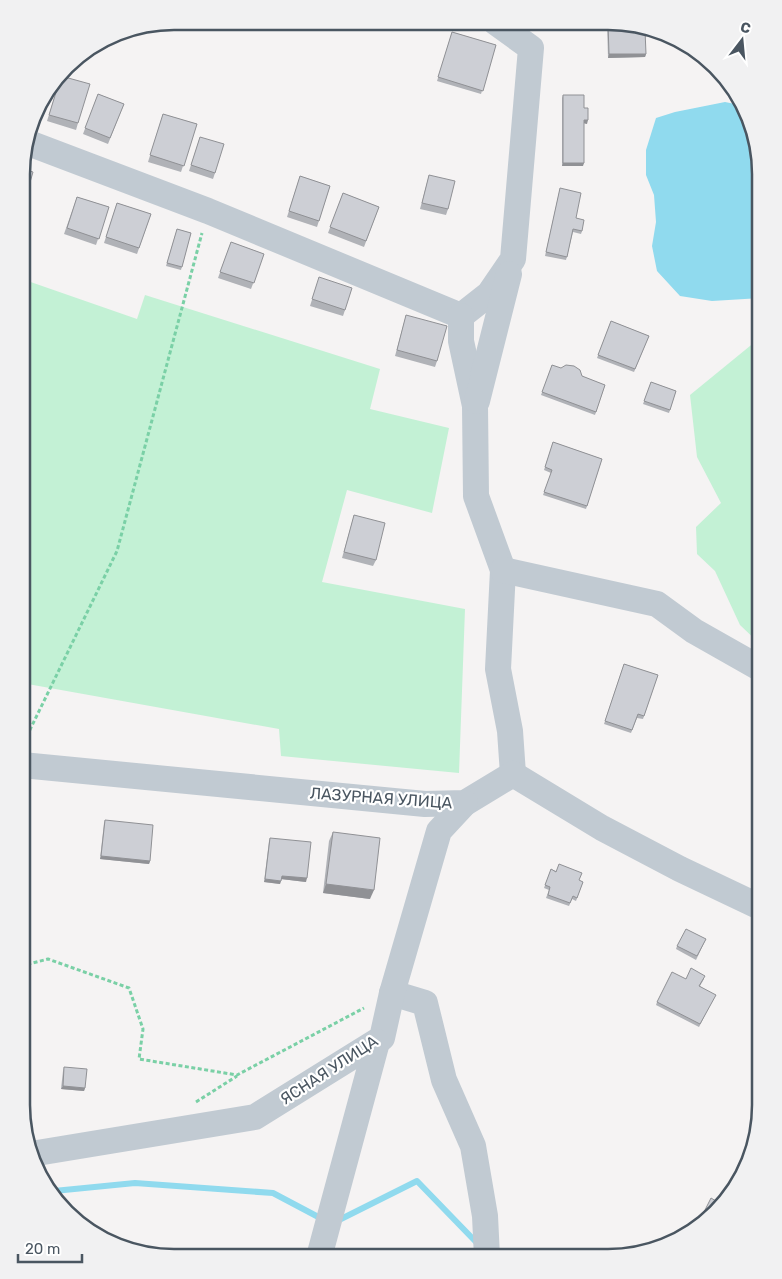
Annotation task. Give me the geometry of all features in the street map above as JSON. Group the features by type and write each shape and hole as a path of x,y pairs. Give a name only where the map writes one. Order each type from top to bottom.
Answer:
{"street":[{"path":"476,406 513,259 531,48 506,30"},
{"path":"33,145 208,211 461,316"},
{"path":"461,316 489,294 513,259"},
{"path":"461,316 461,341 476,406 476,496 503,570 498,669 510,731 513,774 602,828 680,869 752,903"},
{"path":"503,570 657,604 694,631 752,664"},
{"name":"ЛАЗУРНАЯ УЛИЦА","path":"30,766 425,804 465,803 513,774"},
{"name":"ЯСНАЯ УЛИЦА","path":"39,1153 255,1117 382,1038 392,993 439,831 465,803"},
{"path":"392,993 425,1003 444,1080 473,1146 485,1216 487,1249"},
{"path":"321,1249 377,1042"}],"path":[{"path":"30,730 117,551 208,211"},
{"path":"30,964 48,960 129,988 143,1029 139,1059 237,1075 392,993"}],"green space":[{"path":"30,282 137,319 145,295 380,369 370,409 449,428 432,513 347,490 322,582 465,609 459,773 281,756 279,729 30,684"},
{"path":"752,344 752,636 740,625 715,571 697,554 696,527 721,503 697,457 690,395"}],"water":[{"path":"725,102 734,104 741,119 751,156 752,299 712,301 680,296 657,271 652,246 656,222 654,195 646,175 646,150 656,118 675,112"}],"building":[{"path":"608,30 645,35 646,54 609,54"},
{"path":"452,32 496,45 483,91 438,77"},
{"path":"67,78 90,84 78,123 49,115 56,91"},
{"path":"98,94 124,104 110,138 85,128"},
{"path":"563,95 584,95 584,108 588,108 588,120 584,120 584,163 563,163"},
{"path":"163,114 197,124 184,166 150,155"},
{"path":"200,137 224,144 215,173 191,165"},
{"path":"30,171 33,172 30,182"},
{"path":"429,175 455,181 448,209 422,203"},
{"path":"300,176 330,186 319,221 289,211"},
{"path":"560,188 581,193 576,218 584,220 582,231 573,229 567,257 546,252"},
{"path":"343,193 379,207 366,241 330,227"},
{"path":"77,197 109,207 99,239 67,228"},
{"path":"117,203 151,214 139,248 106,237"},
{"path":"177,229 191,233 182,267 167,263"},
{"path":"231,242 264,254 254,283 220,272"},
{"path":"319,277 352,288 345,310 312,299"},
{"path":"406,315 447,326 437,361 397,350"},
{"path":"611,321 649,336 635,369 598,355"},
{"path":"552,365 561,368 566,365 574,366 580,370 582,376 605,385 596,412 542,392"},
{"path":"651,382 676,391 670,410 644,401"},
{"path":"553,442 602,459 587,506 544,492 552,470 545,467"},
{"path":"354,515 385,523 376,560 344,552"},
{"path":"624,664 658,675 644,716 638,714 632,730 605,721"},
{"path":"105,820 153,825 150,861 101,856"},
{"path":"333,832 380,838 374,890 326,884"},
{"path":"270,838 311,842 307,878 282,876 281,881 265,879"},
{"path":"559,864 582,873 579,880 583,882 577,898 573,896 570,903 548,895 550,887 545,885 551,869 556,872"},
{"path":"686,929 706,939 697,956 677,946"},
{"path":"691,968 705,976 699,986 716,995 700,1024 657,1002 672,972 686,979"},
{"path":"64,1067 87,1069 85,1088 63,1086"},
{"path":"711,1198 715,1201 710,1207 704,1212"}],"waterway":[{"path":"335,1222 417,1181 477,1243"},
{"path":"58,1191 135,1183 273,1193 324,1220"}]}
